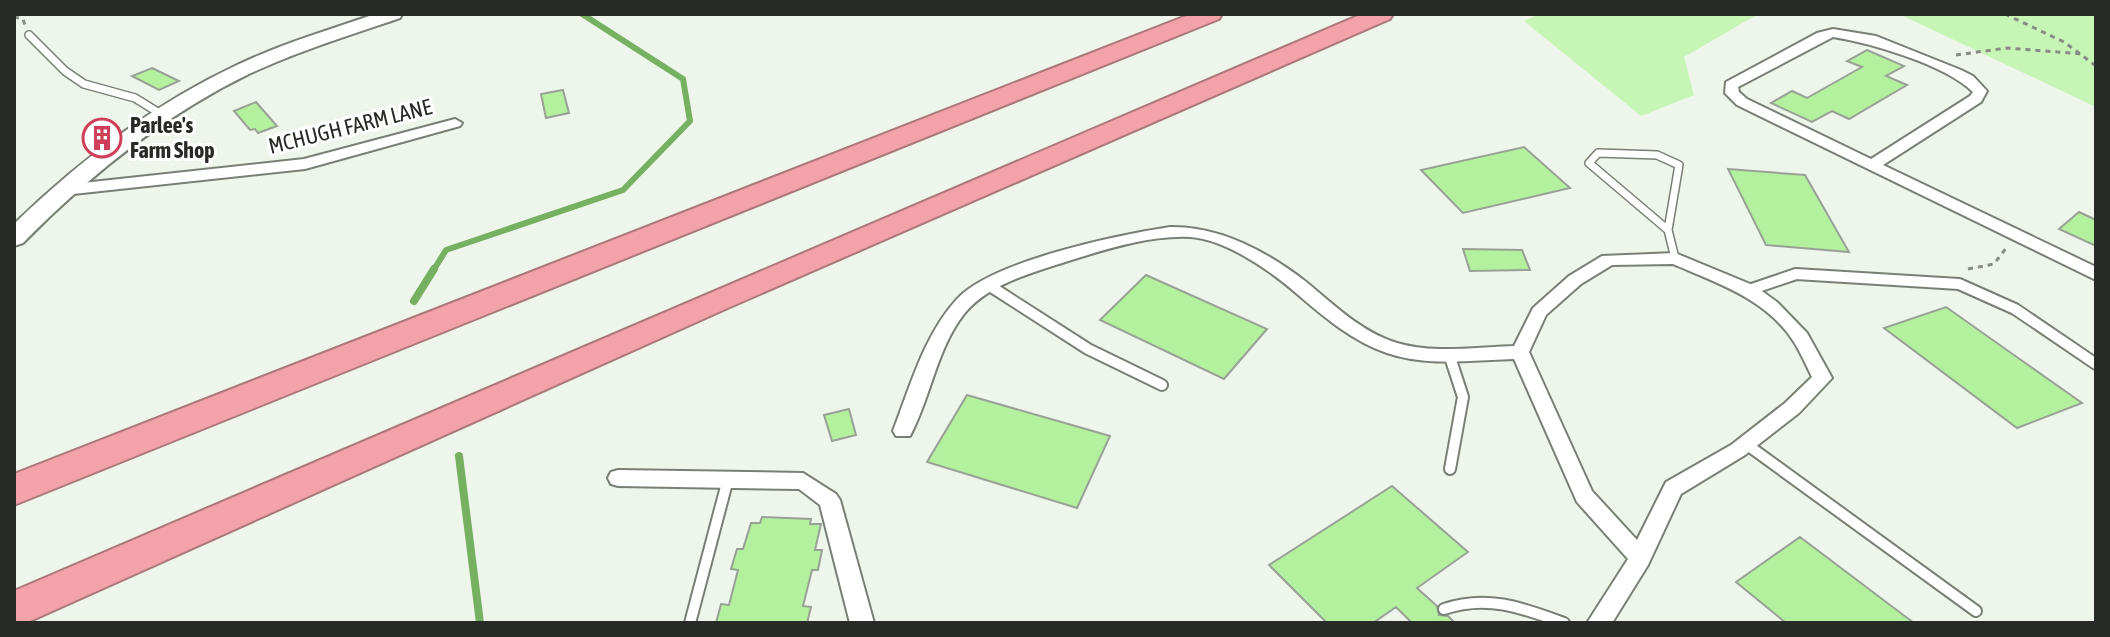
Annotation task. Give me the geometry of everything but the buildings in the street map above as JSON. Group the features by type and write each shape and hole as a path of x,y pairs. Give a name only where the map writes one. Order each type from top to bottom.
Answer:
{"highway":[{"path":"14,490 1211,14"},
{"path":"14,610 719,300 1382,14"}],"street":[{"path":"14,238 64,190 164,116 245,69 393,14"},
{"path":"1872,165 1979,96 1980,91 1968,79 1871,39 1833,33 1731,85 1732,93 1742,102 2096,274"},
{"name":"MCHUGH FARM LANE","path":"64,190 292,166 455,123"},
{"path":"903,431 940,339 966,300 990,286 1061,257 1152,233 1191,232 1251,253 1291,277 1339,318 1376,342 1420,355 1520,352"},
{"path":"1599,623 1640,558 1673,488 1746,444 1792,408 1822,378 1801,337 1771,306 1749,290 1675,258 1608,260 1575,280 1539,312 1520,352 1584,496 1640,558"},
{"path":"618,478 803,481 829,500 862,623"}],"lane":[{"path":"29,35 65,71 84,84 135,98 164,116"},
{"path":"1668,230 1589,163 1598,153 1657,155 1679,165 1668,230 1675,258"},
{"path":"1749,290 1796,274 1959,284 2015,309 2096,364"},
{"path":"990,286 1088,349 1162,385"},
{"path":"1449,354 1463,397 1450,469"},
{"path":"1746,444 1976,611"},
{"path":"690,623 728,479"},
{"path":"1444,609 1465,600 1481,599 1515,606 1564,623"}],"path":[{"path":"2005,14 2045,30 2096,66"},
{"path":"1943,68 1956,55 2007,48 2083,54"},
{"path":"1964,270 1994,264 2016,235"}],"green space":[{"path":"1540,14 1758,14 1684,57 1694,95 1641,116 1524,21"},
{"path":"1899,14 2096,14 2096,107"}],"waterway":[{"path":"433,271 446,250 623,190 690,121 683,79 582,14"},
{"path":"414,301 434,269"},
{"path":"459,456 480,623"}],"place":[{"name":"Parlee's Farm Shop","path":"102,138"}]}
